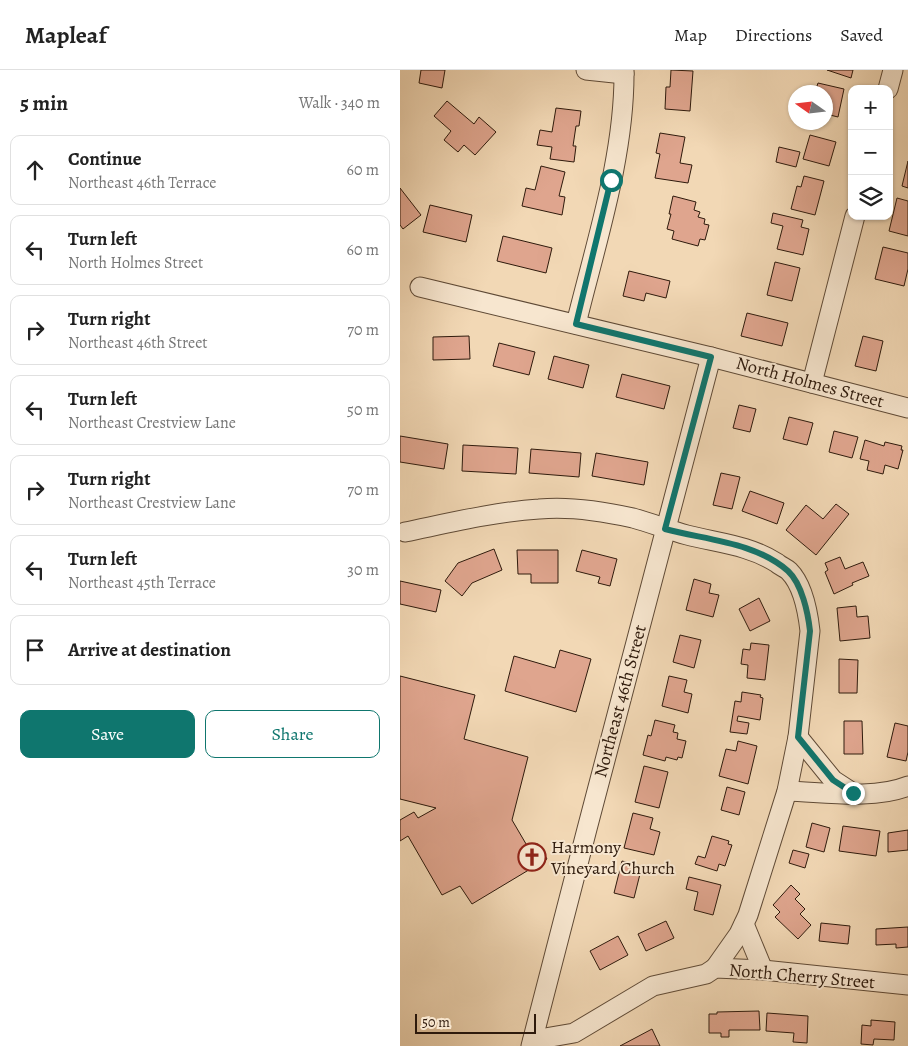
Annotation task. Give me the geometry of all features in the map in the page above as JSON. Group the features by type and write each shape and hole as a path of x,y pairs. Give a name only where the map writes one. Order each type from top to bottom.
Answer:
{"street":[{"path":"576,324 613,171 618,144 624,72 586,70"},
{"path":"889,85 893,70"},
{"path":"812,383 854,220"},
{"name":"North Holmes Street","path":"420,287 711,357 908,408"},
{"name":"Northeast 46th Street","path":"537,1044 665,529 711,357"},
{"path":"405,532 508,512 540,508 604,512 754,550 789,572 800,590 808,614 810,631 798,737 786,791 752,904 739,934 715,968"},
{"path":"798,737 833,780 853,793"},
{"path":"786,791 887,792 908,786"},
{"path":"744,924 763,970"},
{"name":"North Cherry Street","path":"537,1044 573,1039 653,986 706,974 715,968 763,970 908,985"}],"building":[{"path":"421,70 445,70 442,88 419,83"},
{"path":"671,70 693,71 690,111 665,109 666,87 670,87"},
{"path":"827,70 853,70 851,78"},
{"path":"833,86 844,89 838,117 833,116"},
{"path":"447,101 474,124 479,117 496,132 475,155 464,145 458,152 444,140 451,131 434,116"},
{"path":"556,108 581,111 579,126 576,126 573,146 576,146 574,162 550,159 552,147 537,145 540,130 552,132"},
{"path":"660,133 685,137 680,163 692,165 688,183 655,178 660,154 656,153"},
{"path":"810,135 836,142 829,166 803,159"},
{"path":"779,147 800,152 796,167 776,162"},
{"path":"908,161 908,188 902,186"},
{"path":"541,166 565,172 559,196 565,197 562,215 522,206 526,188 535,190"},
{"path":"804,176 824,181 815,215 791,209 797,186 801,187"},
{"path":"400,188 421,215 403,229 400,225"},
{"path":"673,196 696,202 694,210 700,212 698,217 705,219 704,224 709,225 705,240 700,239 698,246 672,239 674,231 667,229"},
{"path":"897,198 908,201 908,236 889,231"},
{"path":"430,205 472,215 466,242 423,232"},
{"path":"773,213 803,220 801,227 809,229 803,255 777,249 783,226 771,223"},
{"path":"503,236 552,248 546,273 497,261"},
{"path":"883,247 908,253 908,269 904,286 875,279"},
{"path":"775,262 800,268 792,301 767,295"},
{"path":"629,271 670,281 666,298 646,293 644,301 623,296"},
{"path":"747,313 788,323 782,346 741,336"},
{"path":"469,336 470,359 433,360 433,337"},
{"path":"863,336 883,341 876,371 855,366"},
{"path":"499,343 535,352 529,375 493,366"},
{"path":"554,356 589,365 583,388 548,379"},
{"path":"622,374 670,386 664,409 616,397"},
{"path":"739,405 756,409 750,432 733,428"},
{"path":"789,417 813,423 807,445 783,439"},
{"path":"834,431 858,437 852,458 829,452"},
{"path":"400,436 448,444 444,469 400,462"},
{"path":"865,440 884,446 885,442 902,446 901,450 903,450 898,469 885,465 883,474 867,470 869,461 860,459"},
{"path":"463,445 518,448 516,474 462,471"},
{"path":"531,449 581,453 579,477 529,473"},
{"path":"596,453 648,462 644,485 592,476"},
{"path":"721,473 740,477 732,509 713,505"},
{"path":"750,491 784,503 777,524 742,511"},
{"path":"836,504 849,514 816,555 786,530 806,505 823,519"},
{"path":"494,549 502,570 472,583 462,596 445,581 458,563"},
{"path":"517,550 558,550 558,583 531,583 531,574 518,574"},
{"path":"582,550 617,559 610,586 598,583 600,577 576,571"},
{"path":"840,557 845,569 863,562 869,576 852,583 853,585 834,594 825,572 828,570 825,563"},
{"path":"694,579 711,584 709,593 719,595 713,617 686,610"},
{"path":"400,581 441,590 436,612 400,604"},
{"path":"759,598 770,621 750,631 739,609"},
{"path":"856,606 857,617 868,616 870,638 840,641 837,608"},
{"path":"680,635 701,640 694,668 673,662"},
{"path":"751,643 769,645 765,680 747,678 748,665 741,664 743,649 750,650"},
{"path":"560,650 591,659 576,712 505,691 514,656 555,668"},
{"path":"839,659 858,660 857,693 839,693"},
{"name":"Harmony Vineyard Church","path":"400,676 475,695 464,739 528,757 512,820 529,849 538,844 547,859 472,904 460,886 442,895 408,836 400,841 400,820 414,812 418,818 436,808 400,799"},
{"path":"669,676 687,680 684,692 692,694 688,713 662,706"},
{"path":"742,692 761,695 760,697 763,698 760,720 738,716 737,721 749,723 747,734 730,732 735,701 741,702"},
{"path":"655,720 675,725 673,732 678,733 677,739 686,741 682,758 678,757 677,760 666,757 665,761 643,755 648,735 651,736"},
{"path":"844,721 862,721 863,754 844,754"},
{"path":"895,723 908,726 906,761 887,757"},
{"path":"738,741 757,746 748,784 719,776 726,749 736,751"},
{"path":"644,766 668,772 659,808 635,802"},
{"path":"727,787 745,792 739,815 721,810"},
{"path":"633,813 653,818 650,829 660,832 654,855 624,848"},
{"path":"812,823 830,828 824,852 806,847"},
{"path":"843,826 880,831 876,856 839,851"},
{"path":"908,830 908,850 888,852 888,833"},
{"path":"712,836 729,841 728,844 732,845 725,866 719,864 717,871 695,864 698,856 705,858"},
{"path":"793,850 809,854 805,868 789,863"},
{"path":"622,861 642,866 634,898 614,893"},
{"path":"689,877 721,885 713,915 694,910 698,892 686,889"},
{"path":"791,885 800,894 795,899 805,909 800,914 811,925 798,939 775,917 780,912 773,905"},
{"path":"666,921 674,938 646,951 638,934"},
{"path":"821,923 850,926 848,944 819,941"},
{"path":"908,927 908,947 896,948 896,944 876,945 876,929"},
{"path":"618,936 628,955 600,970 590,951"},
{"path":"759,1011 760,1030 729,1030 729,1037 721,1037 721,1033 709,1033 709,1014 717,1014 717,1012"},
{"path":"767,1013 808,1016 807,1043 793,1042 794,1033 766,1031"},
{"path":"871,1020 895,1022 894,1040 874,1039 873,1045 861,1044 862,1025 871,1026"},
{"path":"652,1029 660,1046 620,1046"}],"place":[{"name":"Harmony Vineyard Church","path":"532,857"}],"route":[{"path":"611,180 576,324 711,357 665,529 754,550 789,572 800,590 808,614 810,631 798,737 833,780 853,793"}]}
